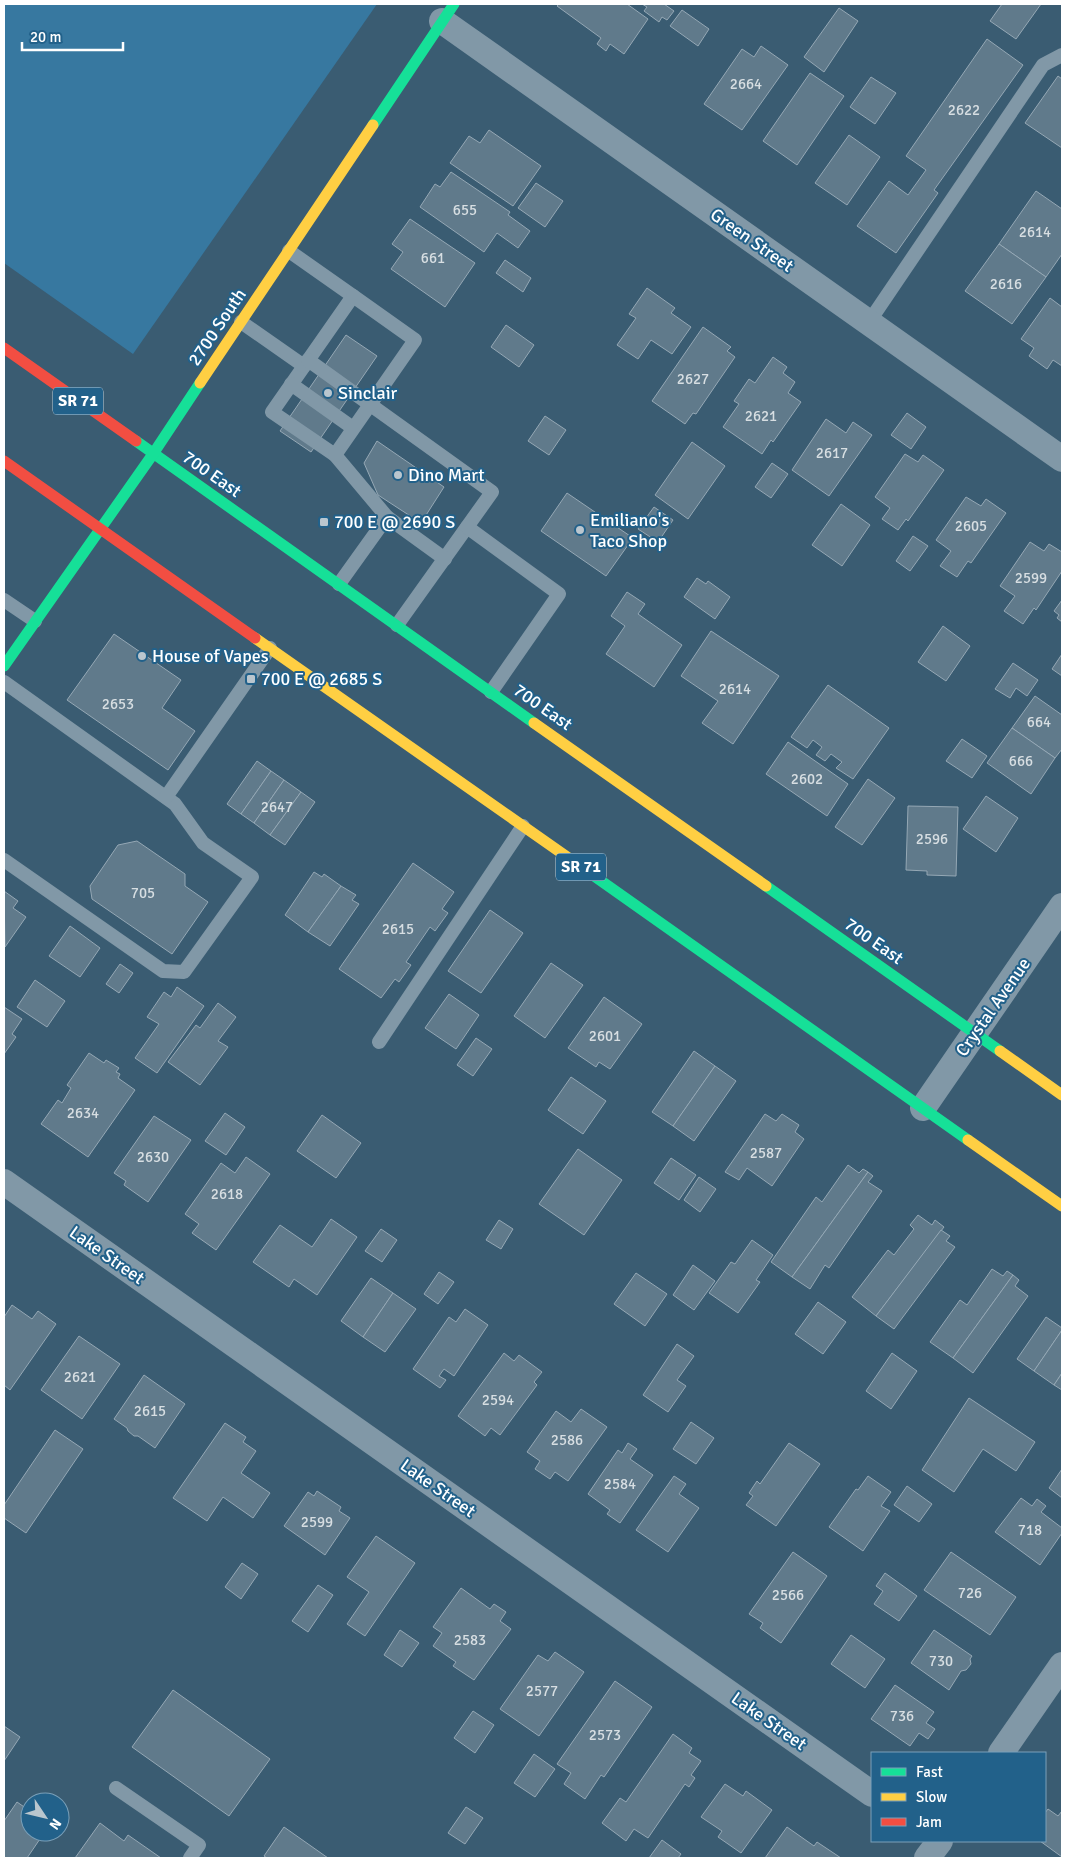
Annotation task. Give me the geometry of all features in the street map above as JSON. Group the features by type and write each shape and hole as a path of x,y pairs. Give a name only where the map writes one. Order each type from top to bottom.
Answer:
{"main road":[{"name":"2700 South","path":"4,666 153,454 448,12"},
{"name":"700 East","path":"4,348 1062,1095"},
{"name":"SR 71","path":"4,460 1062,1206"}],"street":[{"name":"Green Street","path":"448,12 869,322 1062,459"},
{"name":"Crystal Avenue","path":"923,1108 1062,906"},
{"name":"Lake Street","path":"4,1182 871,1793"},
{"path":"1001,1752 1062,1665"},
{"path":"927,1858 938,1842"}],"lane":[{"path":"869,322 1043,65 1062,54"},
{"path":"289,250 415,340 335,454"},
{"path":"353,296 272,412 335,454 387,517 445,559"},
{"path":"241,322 370,404 492,492 397,626"},
{"path":"291,384 354,428"},
{"path":"338,584 387,517"},
{"path":"467,527 560,594 490,692"},
{"path":"4,600 35,621"},
{"path":"166,797 270,648"},
{"path":"4,682 175,804 203,844 252,877 184,972 163,970 4,860"},
{"path":"379,1042 523,826"},
{"path":"116,1788 199,1845 190,1858"}],"shaded area":[{"path":"4,4 377,4 133,354 4,263"}],"building":[{"path":"559,4 627,4 648,19 624,54 610,44 606,51 597,44 601,38 557,6"},
{"path":"642,4 664,4 674,11 667,20 662,17 659,22 644,11 647,7"},
{"path":"1002,4 1041,4 1016,39 990,21"},
{"path":"839,8 858,21 824,72 804,57"},
{"path":"682,10 709,29 698,46 670,26"},
{"path":"987,39 1023,65 934,190 938,193 896,253 857,226 889,181 908,195 926,170 906,156"},
{"path":"761,46 788,65 742,130 704,104 742,49 754,57"},
{"path":"810,73 844,96 797,165 763,141"},
{"path":"1058,76 1062,79 1062,148 1025,123"},
{"path":"871,77 896,93 875,124 850,107"},
{"path":"489,130 541,166 513,206 450,163 469,136 480,143"},
{"path":"849,135 880,157 847,205 815,183"},
{"path":"451,172 510,212 508,215 530,231 518,248 497,233 484,252 420,207 435,184 440,187"},
{"path":"536,183 563,201 545,227 518,208"},
{"path":"1036,191 1062,209 1062,254 1046,277 999,244"},
{"path":"410,219 475,263 445,307 391,269 403,252 392,244"},
{"path":"999,244 1046,277 1012,324 965,291"},
{"path":"505,260 531,278 523,292 496,273"},
{"path":"647,288 675,308 671,313 691,327 672,354 651,340 638,359 617,345 636,318 629,314"},
{"path":"1050,298 1062,307 1062,366 1053,360 1047,369 1029,356 1034,348 1021,339"},
{"path":"506,325 534,345 519,367 491,347"},
{"path":"703,327 731,347 727,351 735,357 696,414 693,413 685,424 652,401"},
{"name":"Sinclair","path":"346,335 377,356 311,452 280,431"},
{"path":"773,357 787,367 783,373 795,382 788,393 801,402 773,442 771,440 762,454 723,427 739,404 734,401 749,379 755,383"},
{"path":"907,413 926,427 911,449 891,435"},
{"path":"545,416 566,430 549,455 528,441"},
{"path":"826,419 846,433 853,422 872,435 829,496 792,470"},
{"name":"Dino Mart","path":"377,441 444,487 421,523 378,495 364,463"},
{"path":"692,442 725,466 688,519 655,495"},
{"path":"905,454 918,462 923,455 944,470 908,521 906,519 898,530 882,519 890,508 875,497"},
{"path":"772,463 788,474 771,498 755,487"},
{"path":"567,493 633,538 606,576 541,531"},
{"path":"966,497 981,506 986,499 1006,513 971,563 968,561 957,577 940,566 951,551 936,540"},
{"path":"841,504 870,525 842,566 812,545"},
{"path":"654,507 673,520 658,542 638,529"},
{"path":"913,536 928,546 910,571 896,561"},
{"path":"1030,542 1044,551 1049,544 1062,552 1062,571 1036,610 1034,608 1023,624 1004,611 1015,596 1000,586"},
{"path":"697,578 706,584 708,581 730,597 715,619 684,597"},
{"path":"627,592 645,604 638,614 682,645 654,687 606,654 625,626 611,616"},
{"path":"1062,600 1062,622 1057,618 1059,615 1054,611"},
{"path":"943,626 970,646 946,681 918,662"},
{"path":"711,631 779,676 733,744 702,723 718,701 681,676"},
{"path":"114,634 181,680 162,708 195,731 168,770 67,700"},
{"path":"1062,654 1062,676 1052,669"},
{"path":"1013,663 1038,680 1027,696 1016,688 1010,698 995,689"},
{"path":"828,685 889,728 853,779 836,768 842,762 831,754 825,761 816,755 822,747 813,740 807,748 791,737"},
{"path":"1035,696 1062,715 1062,749 1055,758 1012,728"},
{"path":"1012,728 1055,758 1031,794 987,763"},
{"path":"962,739 987,756 972,778 946,761"},
{"path":"788,742 848,784 827,816 766,774"},
{"path":"257,761 271,771 241,814 227,804"},
{"path":"271,771 284,780 254,823 241,814"},
{"path":"868,779 895,798 862,845 835,827"},
{"path":"284,780 301,792 270,835 254,823"},
{"path":"301,792 315,802 285,845 270,835"},
{"path":"986,796 1018,818 996,852 963,829"},
{"path":"908,806 958,807 956,876 927,875 927,871 906,870"},
{"path":"137,841 185,874 185,886 208,902 172,954 92,899 90,886 118,845"},
{"path":"413,863 454,892 442,909 448,913 435,931 430,927 406,962 411,965 399,982 395,979 381,998 339,969"},
{"path":"314,872 322,877 324,874 341,886 308,932 285,915"},
{"path":"341,886 356,895 352,900 359,904 330,946 308,932"},
{"path":"4,891 18,901 13,908 26,917 5,947"},
{"path":"490,910 523,933 481,993 448,971"},
{"path":"70,926 100,948 80,977 49,956"},
{"path":"551,963 583,985 545,1038 514,1016"},
{"path":"120,964 133,973 119,993 106,984"},
{"path":"35,980 65,1001 47,1027 17,1007"},
{"path":"177,987 204,1006 157,1073 135,1058 159,1024 147,1017 164,992 171,997"},
{"path":"449,994 479,1015 456,1049 425,1028"},
{"path":"604,997 642,1024 610,1069 599,1062 596,1067 568,1048"},
{"path":"218,1003 236,1017 218,1041 228,1047 200,1085 168,1062 196,1025 200,1028"},
{"path":"4,1007 22,1019 12,1034 16,1037 4,1054"},
{"path":"476,1038 492,1049 473,1076 457,1065"},
{"path":"694,1051 715,1066 673,1126 652,1112"},
{"path":"89,1053 104,1063 106,1060 119,1068 116,1072 120,1074 118,1078 135,1090 88,1157 41,1124 58,1100 62,1103 71,1088 67,1085"},
{"path":"715,1066 736,1081 694,1141 673,1126"},
{"path":"571,1077 606,1101 583,1134 548,1110"},
{"path":"225,1113 245,1127 226,1155 205,1141"},
{"path":"765,1114 776,1121 782,1114 799,1125 795,1132 804,1139 772,1186 747,1168 739,1180 725,1172"},
{"path":"322,1115 361,1143 336,1178 297,1151"},
{"path":"154,1116 191,1140 148,1202 124,1185 126,1181 114,1173"},
{"path":"578,1149 622,1180 584,1235 539,1204"},
{"path":"246,1157 270,1174 216,1250 192,1233 199,1224 185,1214 221,1163 235,1173"},
{"path":"671,1158 696,1175 679,1200 654,1183"},
{"path":"848,1165 859,1173 863,1169 868,1172 792,1277 771,1262 816,1197 822,1202"},
{"path":"868,1172 873,1176 868,1182 882,1191 829,1268 825,1265 810,1289 792,1277"},
{"path":"699,1177 716,1189 700,1212 684,1200"},
{"path":"918,1215 932,1225 935,1220 944,1227 876,1316 852,1297 888,1250 894,1255 914,1229 910,1225"},
{"path":"331,1219 357,1237 317,1295 294,1279 289,1287 253,1262 280,1225 312,1247"},
{"path":"499,1220 513,1229 501,1249 486,1240"},
{"path":"381,1229 397,1240 382,1262 365,1251"},
{"path":"941,1230 950,1236 946,1241 955,1247 894,1329 876,1316"},
{"path":"752,1240 773,1255 756,1280 760,1282 738,1313 709,1293 731,1262 735,1264"},
{"path":"693,1265 715,1281 694,1310 673,1295"},
{"path":"992,1269 1003,1276 1007,1271 1013,1275 953,1358 930,1342 960,1300 967,1305"},
{"path":"439,1272 454,1282 438,1304 424,1294"},
{"path":"636,1273 667,1294 645,1326 614,1304"},
{"path":"1013,1275 1019,1280 1015,1286 1028,1296 973,1373 953,1358"},
{"path":"371,1278 393,1293 363,1337 341,1321"},
{"path":"393,1293 416,1309 385,1352 363,1337"},
{"path":"818,1302 846,1322 823,1354 795,1334"},
{"path":"12,1305 32,1319 38,1311 56,1324 10,1390 4,1385 4,1317"},
{"path":"465,1309 488,1325 454,1376 444,1369 439,1376 446,1380 440,1388 413,1369 449,1317 456,1322"},
{"path":"1046,1317 1062,1328 1062,1330 1034,1371 1017,1359"},
{"path":"1062,1330 1062,1373 1054,1385 1034,1371"},
{"path":"79,1336 120,1364 82,1419 41,1390"},
{"path":"677,1344 694,1356 677,1380 686,1386 668,1412 643,1395"},
{"path":"504,1353 514,1361 519,1355 542,1372 534,1382 537,1385 500,1435 491,1428 485,1436 458,1416"},
{"path":"892,1353 917,1371 891,1409 866,1391"},
{"path":"1062,1373 1062,1390 1054,1385"},
{"path":"144,1375 185,1404 155,1448 138,1436 134,1436 127,1428 114,1419"},
{"path":"969,1398 1035,1442 1016,1471 983,1449 954,1492 922,1470"},
{"path":"581,1409 607,1427 568,1481 555,1472 550,1479 535,1469 540,1461 527,1452 556,1411 571,1422"},
{"path":"691,1422 714,1438 696,1464 673,1449"},
{"path":"225,1423 246,1437 243,1442 256,1451 241,1473 270,1493 253,1518 223,1497 207,1521 173,1498"},
{"path":"55,1430 83,1449 26,1533 4,1518 4,1505"},
{"path":"628,1443 637,1449 630,1459 653,1475 620,1523 607,1514 610,1510 588,1494 618,1450 622,1453"},
{"path":"789,1443 820,1464 776,1526 746,1505 753,1496 749,1493 757,1481 760,1484"},
{"path":"1062,1469 1062,1498 1049,1488"},
{"path":"674,1476 686,1484 679,1494 699,1508 668,1552 636,1530"},
{"path":"868,1476 891,1492 881,1506 890,1511 863,1551 829,1527 856,1489 858,1490"},
{"path":"907,1486 932,1504 919,1522 894,1505"},
{"path":"317,1491 341,1507 339,1511 350,1518 325,1555 284,1526 308,1492 314,1496"},
{"path":"1021,1498 1032,1506 1037,1499 1046,1506 1041,1512 1062,1528 1062,1533 1040,1565 995,1532"},
{"path":"376,1536 415,1563 365,1636 347,1624 369,1592 347,1577"},
{"path":"793,1552 827,1576 781,1643 760,1628 763,1623 749,1614"},
{"path":"951,1552 1016,1597 990,1635 924,1590"},
{"path":"242,1563 258,1574 241,1599 225,1587"},
{"path":"885,1573 917,1596 899,1621 874,1604 883,1591 876,1586"},
{"path":"318,1585 333,1595 308,1632 292,1621"},
{"path":"461,1588 490,1609 494,1604 506,1612 500,1621 511,1629 474,1680 453,1666 456,1662 433,1646 442,1633 433,1627"},
{"path":"400,1630 419,1643 402,1667 384,1655"},
{"path":"934,1630 972,1656 970,1659 971,1664 966,1670 961,1671 949,1690 911,1663"},
{"path":"851,1635 885,1659 865,1688 831,1664"},
{"path":"555,1652 584,1672 539,1736 500,1709 538,1655 548,1661"},
{"path":"615,1681 652,1707 604,1777 601,1775 585,1799 564,1784 571,1773 557,1764"},
{"path":"895,1685 934,1712 926,1723 935,1729 928,1739 919,1733 910,1746 871,1719"},
{"path":"173,1690 270,1759 229,1816 132,1747"},
{"path":"473,1711 494,1725 475,1753 454,1738"},
{"path":"4,1726 20,1737 4,1761"},
{"path":"673,1734 692,1748 689,1753 701,1761 691,1775 695,1778 689,1787 685,1784 648,1838 634,1829 626,1841 602,1823 620,1798 626,1802"},
{"path":"534,1754 555,1769 535,1797 514,1783"},
{"path":"725,1784 743,1796 746,1791 772,1810 741,1853 718,1837 722,1831 701,1817"},
{"path":"17,1802 20,1804 20,1842 38,1842 27,1858 4,1858 4,1821"},
{"path":"466,1807 483,1818 465,1844 448,1833"},
{"path":"1048,1809 1058,1816 1062,1811 1062,1857 1041,1842 1046,1842 1046,1812"},
{"path":"100,1823 124,1841 128,1835 161,1858 75,1858"},
{"path":"284,1827 328,1858 267,1858 264,1856"},
{"path":"787,1827 814,1846 817,1842 841,1858 765,1858"},
{"path":"662,1840 681,1854 678,1858 649,1858"}],"traffic: fast":[{"path":"373,125 454,4"},
{"path":"4,666 153,454 200,383"},
{"path":"136,441 534,723"},
{"path":"580,866 968,1140"},
{"path":"766,886 1000,1051"}],"traffic: slow":[{"path":"200,383 373,125"},
{"path":"255,638 580,866"},
{"path":"534,723 766,886"},
{"path":"1000,1051 1062,1095"},
{"path":"968,1140 1062,1206"}],"traffic: jam":[{"path":"4,348 136,441"},
{"path":"4,461 255,638"}],"place":[{"name":"Sinclair","path":"328,393"},
{"name":"Dino Mart","path":"398,475"},
{"name":"700 E @ 2690 S","path":"324,522"},
{"name":"Emiliano's Taco Shop","path":"580,530"},
{"name":"House of Vapes","path":"142,656"},
{"name":"700 E @ 2685 S","path":"251,679"}]}
